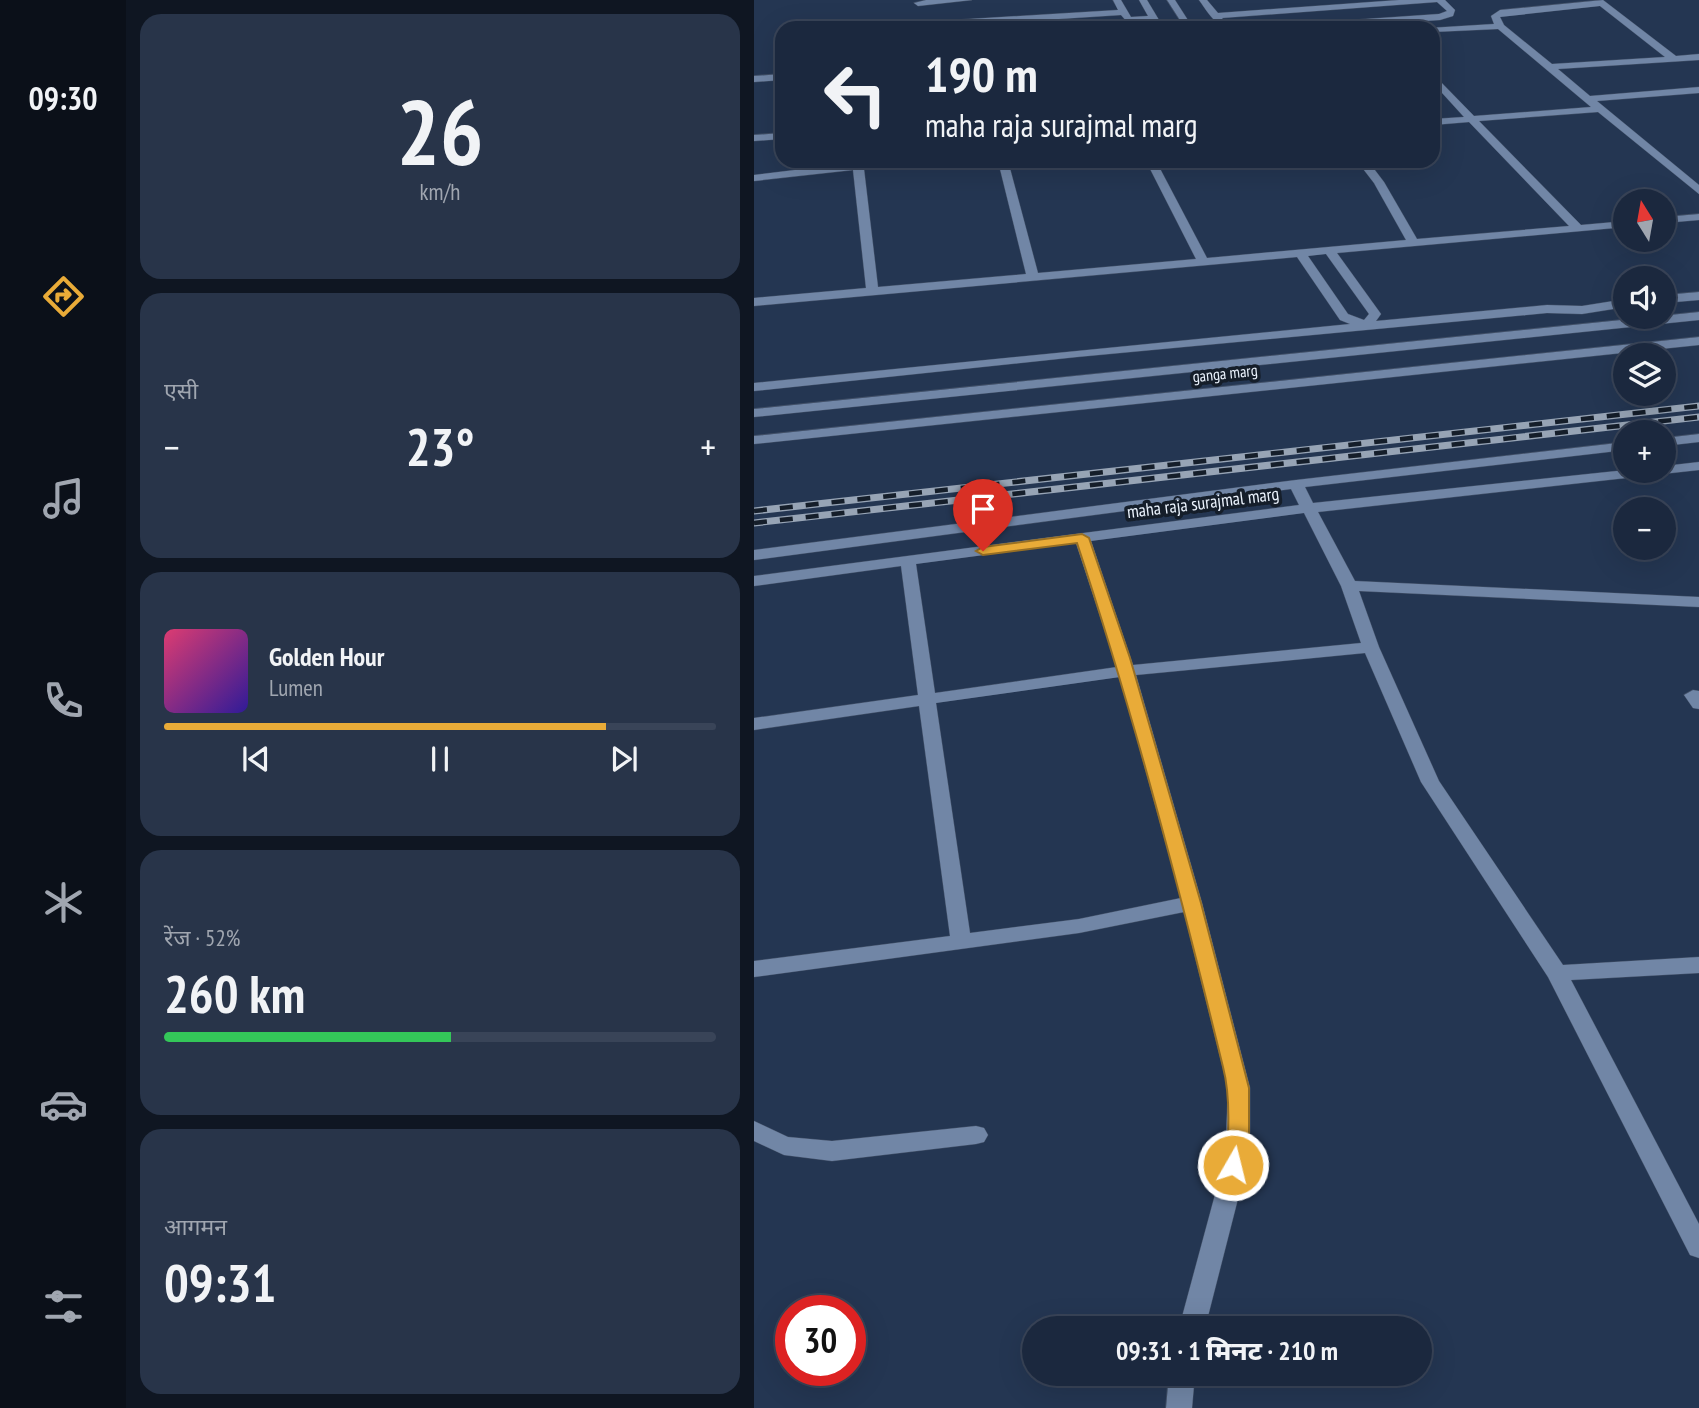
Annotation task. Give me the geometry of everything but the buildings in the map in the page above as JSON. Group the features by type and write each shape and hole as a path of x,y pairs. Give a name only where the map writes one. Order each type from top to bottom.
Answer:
{"street":[{"path":"920,21 918,1 968,0"},
{"path":"1117,0 1127,20"},
{"path":"1143,0 1156,21"},
{"path":"1171,0 1184,21"},
{"path":"1206,4 1317,0"},
{"path":"1215,16 1434,0"},
{"path":"1381,21 1450,14 1451,10 1440,0"},
{"path":"1674,59 1600,1 1500,13 1495,16 1500,26 1699,191"},
{"path":"1206,4 1219,21"},
{"path":"1092,21 1155,18"},
{"path":"1440,29 1500,26"},
{"path":"1550,67 1699,57"},
{"path":"754,79 775,78"},
{"path":"1440,85 1578,228"},
{"path":"1589,99 1699,90"},
{"path":"1440,121 1601,109"},
{"path":"754,138 775,136"},
{"path":"754,177 826,168"},
{"path":"858,168 873,292"},
{"path":"1005,168 1033,277"},
{"path":"1155,168 1203,262"},
{"path":"1368,168 1379,182 1413,243"},
{"path":"1676,219 1699,217"},
{"path":"754,302 1613,225"},
{"path":"1329,250 1375,314 1367,325"},
{"path":"1300,253 1344,317 1367,325 1384,348"},
{"path":"1676,298 1699,296"},
{"path":"754,387 1367,325 1547,309 1582,310 1613,305"},
{"name":"ganga marg","path":"754,413 1699,316"},
{"name":"ganga marg","path":"754,440 1699,341"},
{"path":"1676,441 1699,438"},
{"name":"maha raja surajmal marg","path":"754,555 1296,484 1613,447"},
{"path":"1676,469 1699,466"},
{"name":"maha raja surajmal marg","path":"754,581 1310,509 1613,476"},
{"path":"1296,484 1348,586 1371,647 1431,782 1557,973 1699,1248"},
{"path":"1082,538 1126,671 1192,903 1239,1088 1238,1139 1228,1191 1195,1316"},
{"path":"908,561 961,943"},
{"path":"1348,586 1699,602"},
{"path":"754,724 1126,671 1371,647"},
{"path":"754,969 1079,926 1192,903"},
{"path":"1557,973 1699,965"},
{"path":"754,1130 784,1146 832,1150 976,1135"},
{"path":"1179,1408 1181,1386"}],"railway":[{"path":"754,511 1699,406"},
{"path":"754,523 1699,417"}],"route":[{"path":"983,551 1082,538 1123,658 1192,903 1239,1088 1238,1139 1233,1165"}]}
